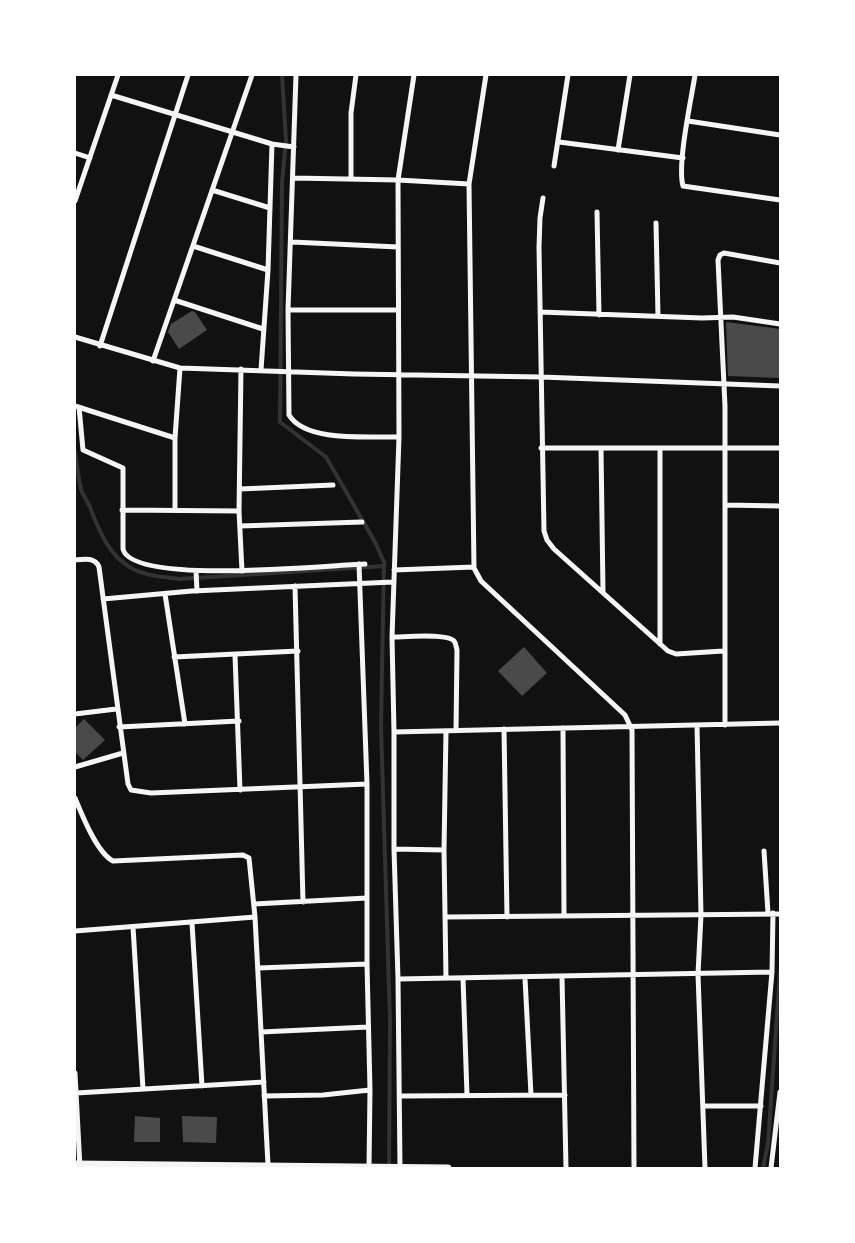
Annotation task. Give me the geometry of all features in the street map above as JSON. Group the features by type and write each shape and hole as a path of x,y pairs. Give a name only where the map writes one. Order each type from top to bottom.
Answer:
{"street":[{"path":"75,201 118,75"},
{"path":"100,346 188,75"},
{"path":"153,361 252,75"},
{"path":"296,75 290,147 293,178 292,242 286,371 289,415 299,426 315,432 399,437"},
{"path":"351,179 351,113 356,75"},
{"path":"400,1168 390,582 394,570 399,437 398,180 414,75"},
{"path":"486,75 469,184 474,567 475,573 481,580 624,714 631,726 633,746 634,1168"},
{"path":"554,166 568,75"},
{"path":"618,150 630,75"},
{"path":"695,75 682,158 683,186 780,200"},
{"path":"111,95 272,144 290,147"},
{"path":"688,122 780,135"},
{"path":"559,142 682,158"},
{"path":"264,370 263,329 268,270 272,144"},
{"path":"75,153 90,158"},
{"path":"293,178 469,184"},
{"path":"212,190 270,208"},
{"path":"543,198 538,247 541,448 544,531 547,540 554,549 671,653 723,651"},
{"path":"597,212 599,315"},
{"path":"657,223 658,316"},
{"path":"292,242 398,247"},
{"path":"193,246 268,270"},
{"path":"725,725 723,651 726,505 718,260 721,254 780,263"},
{"path":"174,300 263,329"},
{"path":"288,310 398,310"},
{"path":"540,312 720,317 780,324"},
{"path":"75,338 180,368 780,386"},
{"path":"175,510 175,438 180,368"},
{"path":"241,369 239,512 242,571"},
{"path":"175,438 77,407 84,450 123,468 123,549 126,556 144,564 196,572 361,565 367,784 369,1167"},
{"path":"541,448 780,448"},
{"path":"600,448 603,592"},
{"path":"660,448 660,644"},
{"path":"240,489 333,485"},
{"path":"726,505 780,506"},
{"path":"122,510 239,512"},
{"path":"240,526 362,522"},
{"path":"75,560 91,560 98,564 116,709 128,784 131,790 151,793 367,784"},
{"path":"394,570 474,567"},
{"path":"196,572 197,588"},
{"path":"103,599 165,594 197,588 390,582"},
{"path":"295,586 303,902"},
{"path":"165,594 184,724"},
{"path":"392,637 438,636 454,641 457,650 456,731"},
{"path":"174,657 298,651"},
{"path":"235,655 240,790"},
{"path":"75,714 116,709"},
{"path":"119,727 239,721"},
{"path":"394,732 780,723"},
{"path":"697,725 701,915 698,974 705,1168"},
{"path":"563,728 564,915"},
{"path":"504,729 507,917"},
{"path":"446,731 444,850 446,978"},
{"path":"75,767 123,753"},
{"path":"75,798 105,856 114,861 247,856 250,861 268,1165"},
{"path":"394,849 444,850"},
{"path":"755,1168 775,914 764,851"},
{"path":"254,904 367,898"},
{"path":"446,917 775,914"},
{"path":"75,931 255,917"},
{"path":"192,923 201,1086"},
{"path":"133,927 143,1089"},
{"path":"258,968 367,964"},
{"path":"398,979 772,972"},
{"path":"562,977 566,1168"},
{"path":"463,978 467,1095"},
{"path":"525,978 531,1095"},
{"path":"261,1032 368,1027"},
{"path":"75,1073 78,1165 448,1168"},
{"path":"76,1093 264,1082"},
{"path":"264,1096 323,1095 370,1090"},
{"path":"771,1168 780,1092"},
{"path":"400,1096 565,1095"},
{"path":"704,1106 761,1106"}],"building":[{"path":"192,311 207,330 179,349 168,332 171,324"},
{"path":"726,322 780,329 780,378 728,376"},
{"path":"524,647 547,673 522,696 498,671"},
{"path":"84,719 105,740 83,760 75,752 75,728"},
{"path":"135,1116 160,1118 160,1142 134,1142"},
{"path":"182,1116 217,1117 216,1143 183,1142"}],"waterway":[{"path":"282,75 286,140 282,183 280,422 326,457 384,562 381,726 390,1022 389,1167"},
{"path":"75,452 81,489 102,536 118,558 138,571 179,579 384,566"},
{"path":"763,1168 768,1144 780,972"}]}
